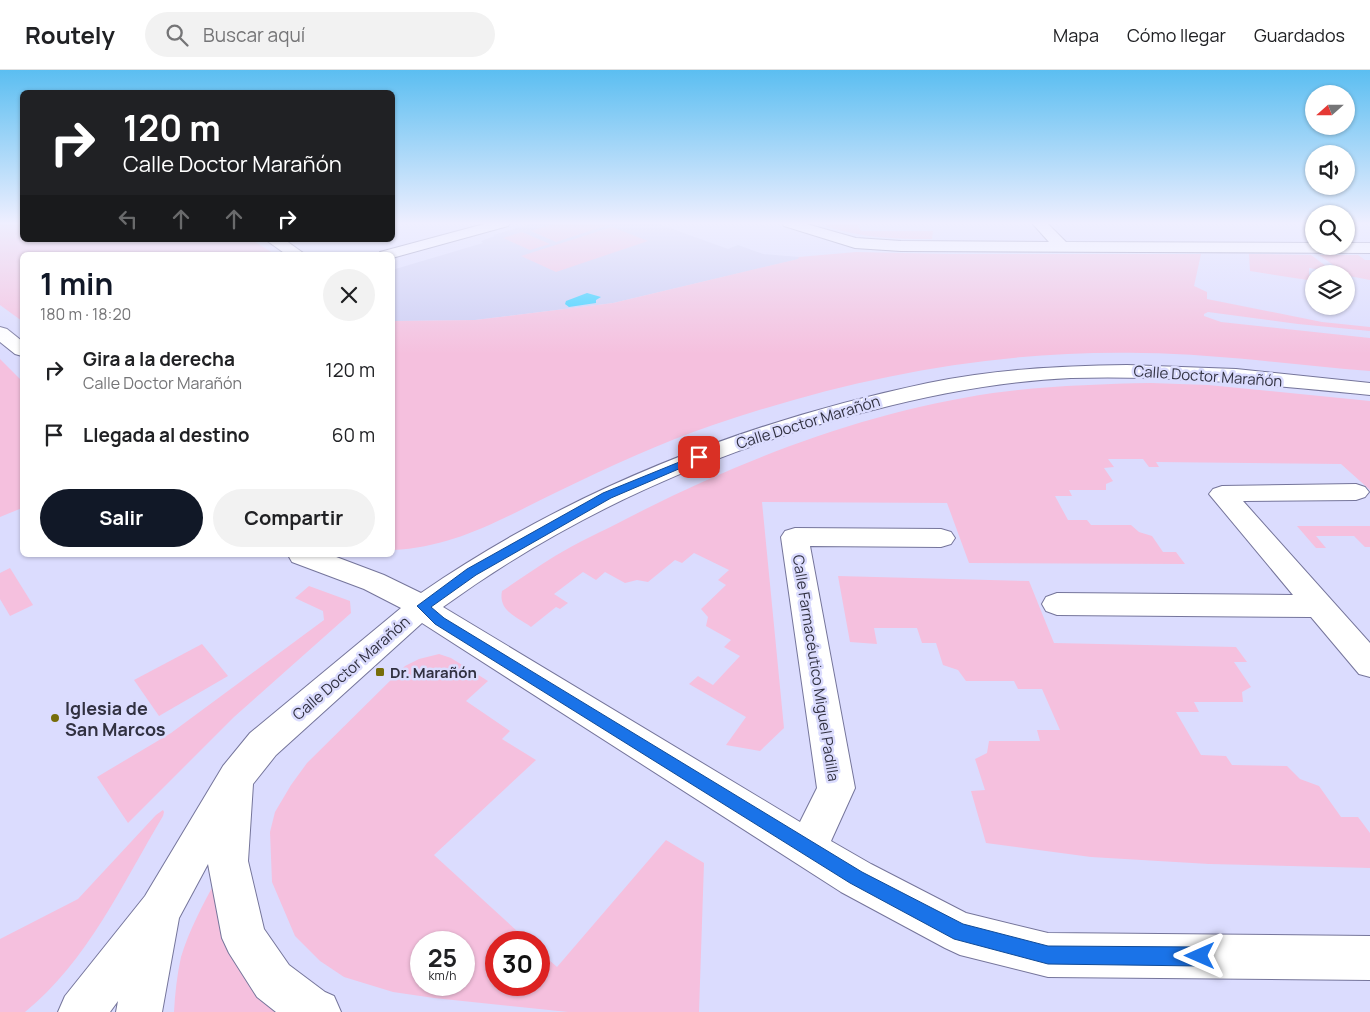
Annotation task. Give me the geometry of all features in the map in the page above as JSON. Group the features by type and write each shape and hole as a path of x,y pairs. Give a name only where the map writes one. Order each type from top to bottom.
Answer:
{"street":[{"path":"0,333 20,348"},
{"name":"Calle Doctor Marañón","path":"81,1012 160,911 236,777 263,744 423,606 472,572 607,496 746,439 874,402 929,389 1011,377 1069,372 1127,371 1236,376 1370,389"},
{"path":"1356,492 1222,494 1370,665"},
{"name":"Calle Farmacéutico Miguel Padilla","path":"808,848 836,788 795,537 941,538"},
{"path":"308,557 382,584 423,606 440,621 856,878 960,933 1048,955 1370,958"},
{"path":"1057,604 1319,606"},
{"path":"236,777 228,861 244,938 273,981 310,1009 318,1012"},
{"name":"Calle Doctor Marañón","path":"139,1012 160,911"}],"shaded area":[{"path":"0,267 20,267 20,320 0,305"},
{"path":"402,267 765,267 613,303 475,320 395,321 395,269"},
{"path":"545,267 571,267 556,272"},
{"path":"765,267 1198,267 1194,286 1207,292 1207,299 1322,322 1370,327 1370,331 1208,312 1204,316 1221,322 1370,338 1370,371 1228,358 1142,353 1086,353 1032,356 924,370 818,393 713,425 635,456 479,530 438,543 395,550 395,321 475,320 613,303"},
{"path":"1250,267 1305,267 1305,280 1250,271"},
{"path":"1355,267 1370,267 1370,280 1355,277"},
{"path":"0,359 20,379 20,509 0,517"},
{"path":"1151,383 1208,385 1370,401 1370,490 1341,464 1156,462 1159,467 1149,467 1143,459 1108,459 1114,467 1104,468 1113,481 1106,484 1106,490 1069,490 1072,496 1055,496 1068,520 1087,520 1091,525 1131,525 1139,532 1152,536 1163,552 1176,552 1185,564 969,563 947,503 762,502 784,728 760,751 726,745 746,717 689,684 698,676 713,685 740,656 724,647 731,640 706,626 708,617 701,609 726,585 718,580 729,570 694,553 682,563 675,560 648,582 637,580 625,583 605,572 596,580 583,572 554,594 568,603 560,609 556,607 531,627 510,613 503,604 502,591 548,560 573,546 669,497 713,477 804,441 897,412 945,401 1032,389"},
{"path":"1297,526 1370,526 1370,547 1365,547 1354,536 1316,536 1326,548 1316,548"},
{"path":"10,568 33,605 10,616 0,599 0,573"},
{"path":"838,576 1029,581 1054,643 1236,647 1247,662 1234,662 1251,687 1242,692 1243,702 1194,702 1199,712 1176,712 1201,755 1226,756 1232,765 1287,766 1300,779 1319,786 1341,817 1358,817 1370,833 1370,868 1209,864 1091,857 986,843 971,791 985,790 975,759 987,753 989,741 1040,741 1037,730 1060,730 1042,689 1018,689 1014,681 966,681 958,670 943,665 936,643 922,643 917,628 874,628 877,644 850,642"},
{"path":"309,586 350,601 351,613 234,717 128,823 97,777 171,733 324,620 323,611 295,598"},
{"path":"202,644 228,676 159,716 134,680"},
{"path":"439,654 451,658 488,681 466,701 510,731 502,739 536,760 434,855 517,931 485,931 485,996 550,996 550,961 557,967 666,840 704,863 699,1012 568,1012 420,996 475,996 475,931 410,931 410,994 393,992 344,977 320,961 295,936 272,882 270,832 275,812 307,763 405,666 419,659"},
{"path":"163,810 163,816 118,894 85,946 67,970 25,1012 0,1012 0,939 78,899 156,815"},
{"path":"217,878 278,1012 174,1012 176,984 184,947"}],"water":[{"path":"587,293 601,297 596,300 596,303 569,307 565,304 566,301"}],"place":[{"name":"Dr. Marañón","path":"380,672"},
{"name":"Iglesia de San Marcos","path":"55,718"}],"route":[{"path":"699,457 607,496 472,572 423,606 440,621 856,878 960,933 1048,955 1200,956"}]}
